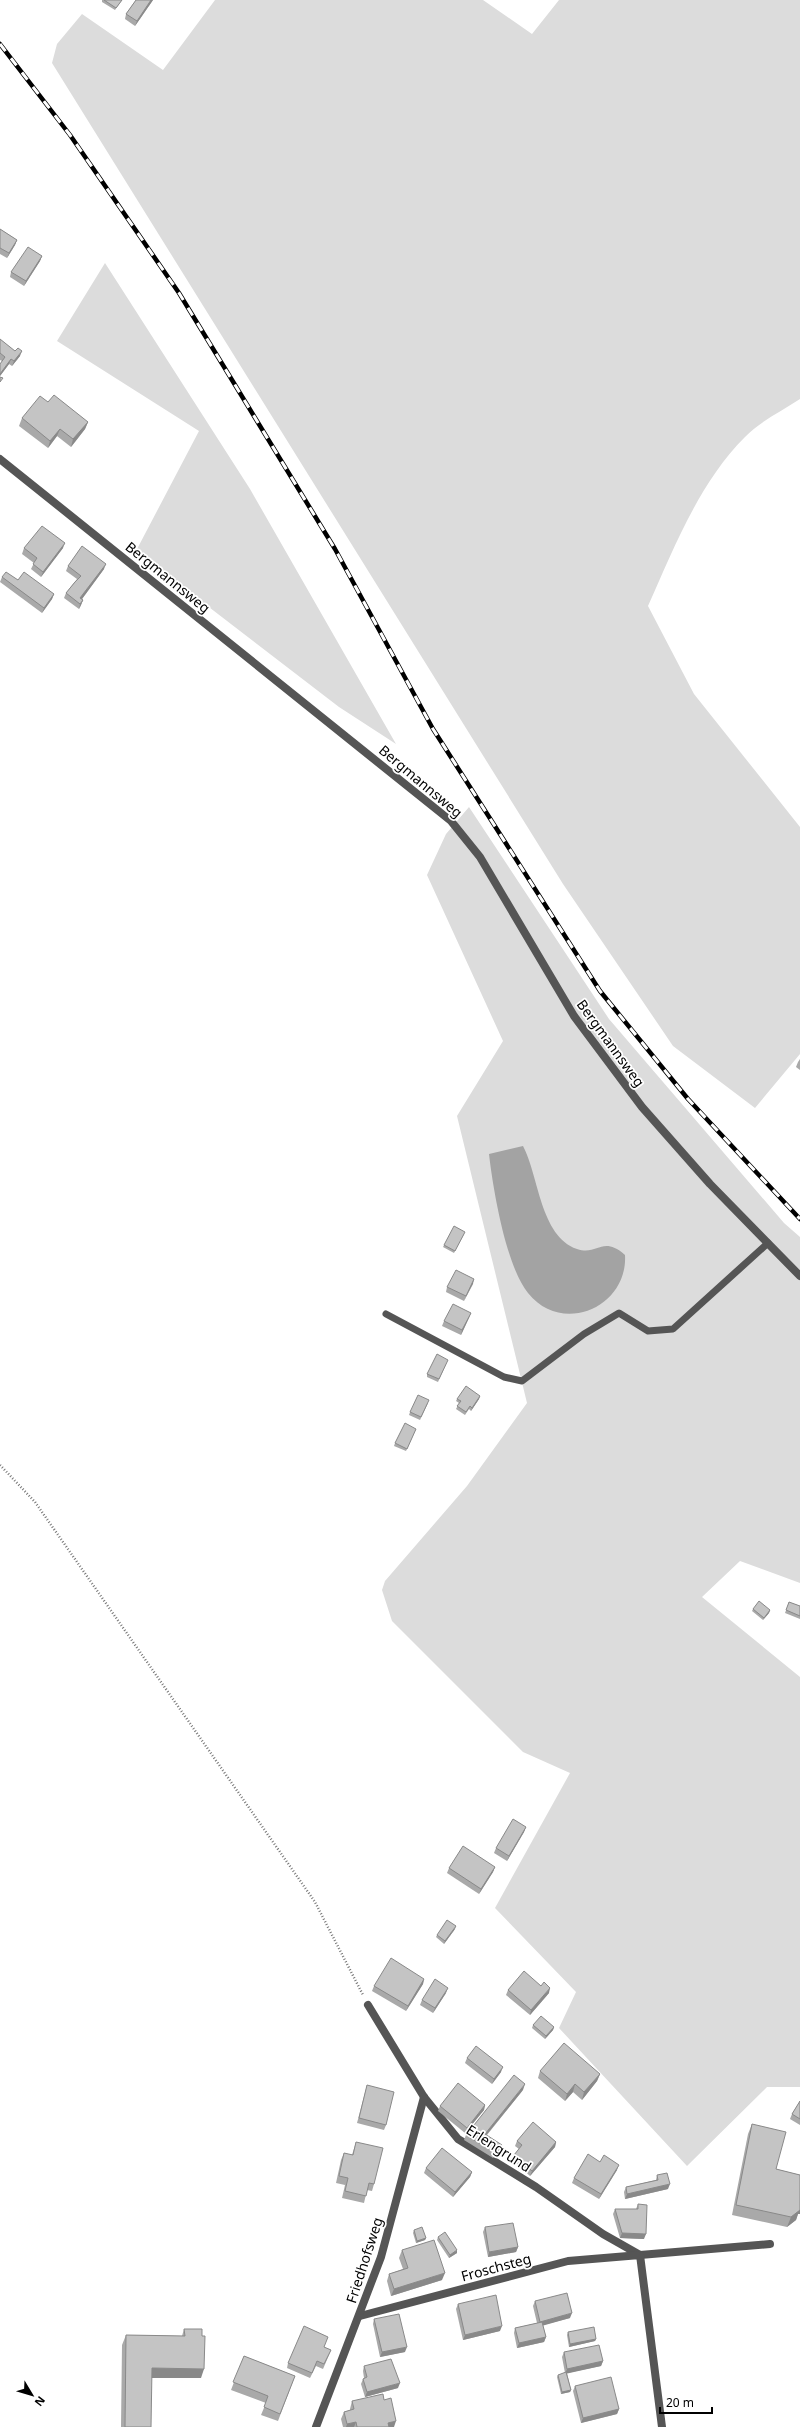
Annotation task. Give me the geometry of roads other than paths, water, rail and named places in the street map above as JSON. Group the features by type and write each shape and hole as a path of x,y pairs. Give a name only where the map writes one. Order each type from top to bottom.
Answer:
{"street":[{"name":"Bergmannsweg","path":"0,459 451,821 480,857 574,1016 642,1107 694,1166 800,1276"},
{"name":"Erlengrund","path":"368,2005 424,2096 458,2139 536,2187 603,2234 640,2255"},
{"name":"Friedhofsweg","path":"316,2427 360,2316 381,2257 424,2096"},
{"path":"662,2427 640,2255 770,2244"},
{"name":"Froschsteg","path":"360,2316 568,2261 640,2255"}],"lane":[{"path":"386,1314 504,1377 522,1381 584,1334 619,1313 648,1332 673,1329 768,1243"}],"railway":[{"path":"0,44 70,135 179,293 335,549 433,729 600,991 688,1099 800,1219"}]}
